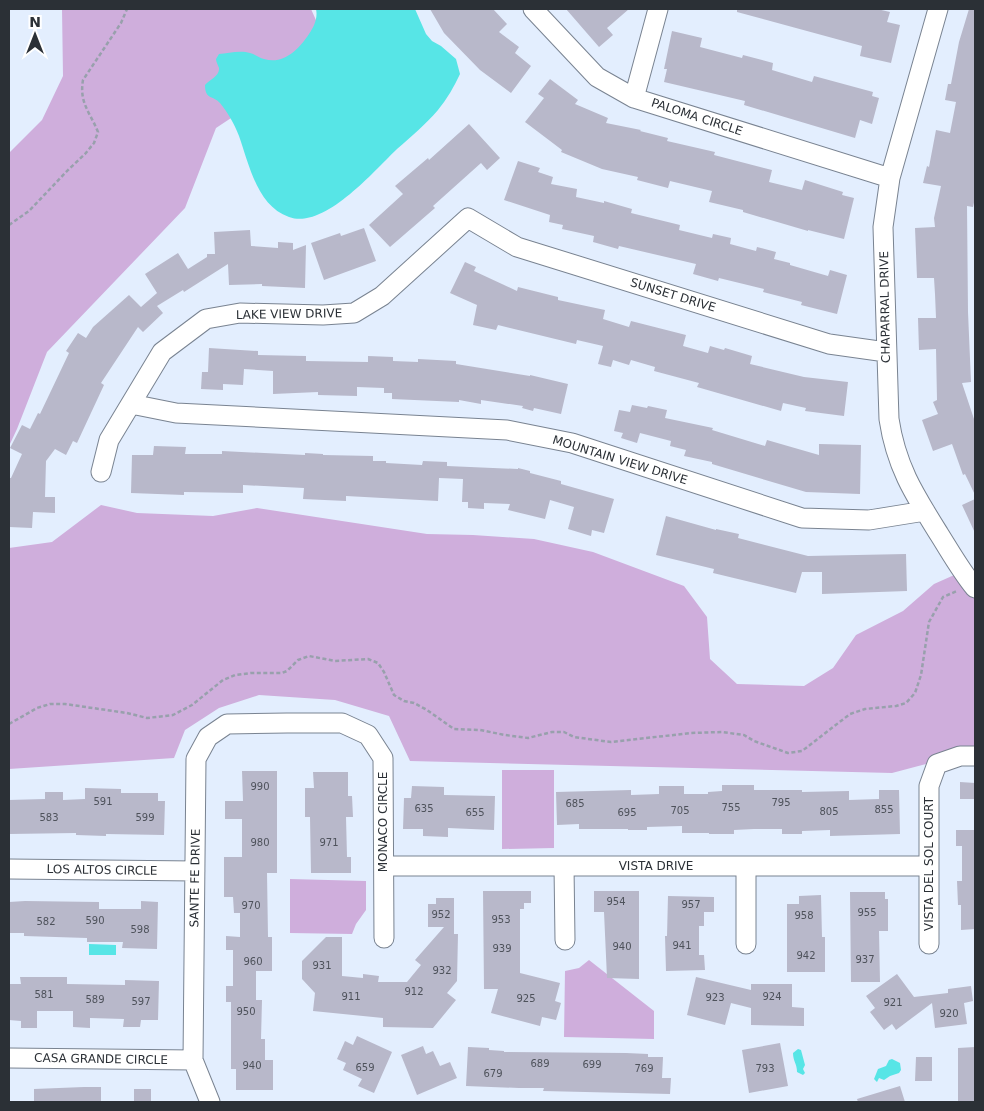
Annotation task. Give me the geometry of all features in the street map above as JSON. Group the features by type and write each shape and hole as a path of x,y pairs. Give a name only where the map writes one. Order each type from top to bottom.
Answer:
{"street":[{"name":"PALOMA CIRCLE","path":"533,9 597,77 634,98 890,178"},
{"path":"634,98 658,9"},
{"name":"CHAPARRAL DRIVE","path":"938,9 890,178 883,227 888,419 892,443 903,472 962,572 974,587"},
{"name":"SUNSET DRIVE","path":"468,218 518,247 829,344 886,352"},
{"name":"LAKE VIEW DRIVE","path":"102,472 109,440 162,352 206,319 240,313 323,315 354,313 382,296 468,218"},
{"name":"MOUNTAIN VIEW DRIVE","path":"132,404 176,413 507,430 572,443 802,518 869,520 925,511"},
{"name":"MONACO CIRCLE","path":"286,723 342,723 368,735 383,758 384,938"},
{"name":"SANTE FE DRIVE","path":"210,1102 193,1060 196,759 208,737 227,724 286,723"},
{"name":"VISTA DEL SOL COURT","path":"929,944 929,786 937,764 960,756 975,756"},
{"name":"VISTA DRIVE","path":"384,866 928,866"},
{"path":"564,866 566,940"},
{"path":"746,866 746,944"},
{"name":"LOS ALTOS CIRCLE","path":"9,870 195,871"},
{"name":"CASA GRANDE CIRCLE","path":"9,1058 193,1060"}],"path":[{"path":"9,225 28,211 94,143 98,132 83,103 81,91 83,80 121,23 127,9"},
{"path":"9,724 37,708 50,704 74,705 147,718 173,715 192,705 223,680 235,675 251,672 287,671 298,660 309,656 335,661 368,659 378,663 394,695 428,710 454,729 480,730 528,738 552,732 564,732 574,737 611,742 691,733 722,732 744,735 754,741 788,753 802,751 850,714 865,709 906,704 915,692 922,676 926,632 933,614 943,597 974,587"}],"shaded area":[{"path":"62,9 311,9 323,36 278,87 216,128 185,208 47,352 9,446 9,153 42,120 63,76"},
{"path":"316,9 415,9 426,34 432,41 456,59 460,74 453,88 433,115 362,184 332,207 317,215 303,219 289,217 278,212 269,204 256,183 233,122 220,103 206,93 205,85 219,71 216,59 219,54 246,52 262,58 278,60 296,50 312,28 316,19"},
{"path":"101,505 137,513 213,516 257,508 427,534 534,539 593,552 684,586 707,617 710,659 737,684 804,686 833,668 856,635 903,611 934,584 961,572 975,569 975,751 892,773 410,761 389,716 335,700 259,695 219,708 185,730 174,758 9,769 9,548 52,542"},
{"path":"502,770 554,770 554,848 502,849"},
{"path":"290,879 366,881 366,910 356,924 352,934 290,933"},
{"path":"89,944 116,945 116,955 89,955"},
{"path":"589,960 654,1011 654,1039 564,1037 565,971 579,968"},
{"path":"798,1049 801,1050 805,1065 803,1069 805,1073 803,1075 797,1072 793,1053"},
{"path":"892,1059 900,1063 901,1070 899,1073 884,1080 879,1078 877,1082 874,1079 878,1069 886,1066 889,1060"}],"building":[{"path":"430,9 493,9 507,24 499,32 519,47 515,53 531,66 511,93 480,70 444,33"},
{"path":"566,9 629,9 607,28 613,35 599,47"},
{"path":"737,9 877,9 890,12 887,22 900,25 891,63 860,56 862,46 737,12"},
{"path":"969,9 975,9 975,198 973,207 967,206 971,382 962,383 975,422 975,495 965,474 963,475 952,444 933,451 922,420 938,414 933,402 937,400 936,349 919,350 918,318 936,318 934,278 917,278 915,228 935,227 934,218 941,186 923,183 927,166 929,167 936,130 950,133 956,102 945,100 948,84 951,84 959,42"},
{"path":"672,31 702,38 700,47 742,58 743,55 773,63 772,70 812,82 814,76 873,92 872,96 879,98 872,124 860,120 855,138 744,105 745,101 664,82 667,69 664,69"},
{"path":"550,79 578,100 575,104 608,118 606,123 641,130 668,138 667,141 715,152 714,155 772,170 769,182 802,190 805,180 843,192 842,195 854,198 844,239 808,231 743,212 743,210 709,202 712,191 670,181 668,188 637,180 638,177 602,169 561,152 562,150 525,122 544,98 538,94"},
{"path":"469,124 500,158 487,170 481,163 433,206 435,208 390,247 369,225 403,194 395,186 428,158 429,160"},
{"path":"518,161 540,168 538,172 553,177 551,184 577,189 576,197 604,203 604,201 632,209 631,213 680,225 679,230 712,238 713,234 731,238 730,244 756,251 757,247 776,252 774,259 828,276 830,270 847,275 837,314 801,305 802,302 763,292 764,289 719,278 718,281 693,274 696,264 619,246 618,249 593,242 594,236 562,229 563,225 549,222 550,215 504,200"},
{"path":"364,228 376,261 324,280 311,243 340,233 341,236"},
{"path":"250,230 251,246 278,248 278,242 293,243 293,250 306,245 305,288 262,286 262,284 229,285 228,264 184,292 183,290 157,306 163,313 143,332 138,327 101,383 104,385 77,443 73,441 66,455 55,449 46,461 45,497 55,497 55,513 33,512 32,528 9,527 9,478 11,478 22,454 10,448 22,425 30,429 38,413 40,414 69,353 66,351 78,333 86,338 93,327 129,295 141,307 157,293 145,274 178,253 188,269 207,257 207,254 215,254 214,232"},
{"path":"465,262 476,267 474,271 517,291 518,287 558,297 558,300 605,310 603,319 629,327 631,321 686,335 683,346 708,353 710,346 724,350 725,348 752,356 750,364 804,377 848,382 844,416 805,411 806,408 783,403 781,411 697,387 699,383 654,371 655,367 631,360 629,365 613,360 611,367 598,364 603,346 577,340 576,344 498,325 496,330 473,325 477,305 450,293"},
{"path":"209,348 258,351 258,355 306,356 306,361 368,362 368,356 393,357 393,361 418,362 418,359 456,361 456,364 530,375 568,384 561,414 534,408 533,411 522,408 523,406 481,400 481,404 459,400 459,402 392,399 392,393 384,393 384,388 357,387 357,396 318,395 318,392 273,394 273,371 244,369 243,385 223,384 223,390 201,389 202,372 208,372"},
{"path":"632,405 667,410 665,418 713,428 712,430 765,446 767,440 819,455 819,444 861,445 860,494 806,492 712,464 712,462 684,456 686,450 670,446 671,441 640,433 637,443 621,438 623,433 614,431 619,410 630,412"},
{"path":"154,446 186,447 185,454 222,454 222,451 305,455 305,453 373,456 373,461 386,461 386,463 422,465 423,461 447,462 447,466 518,468 561,481 561,484 614,499 604,533 592,530 591,536 568,529 574,507 550,500 545,519 508,510 510,504 484,503 484,509 468,508 468,502 462,502 463,479 439,478 438,501 346,496 346,501 303,499 304,488 243,485 243,493 184,492 184,495 131,493 132,455 153,455"},
{"path":"975,499 975,533 962,505"},
{"path":"666,516 716,530 739,534 738,538 808,556 906,554 907,591 822,594 822,572 802,572 796,593 713,573 714,569 656,555"},
{"path":"242,771 277,771 277,873 267,873 268,937 272,937 272,971 256,971 256,1000 262,1000 261,1039 265,1039 265,1060 273,1060 273,1090 236,1090 236,1069 231,1069 231,1002 226,1002 226,986 233,986 233,950 226,950 226,936 240,937 240,913 234,913 233,897 224,897 224,857 242,857 242,819 225,819 225,801 243,801"},
{"path":"313,772 348,772 348,796 352,796 353,817 346,817 347,857 351,857 351,873 311,873 310,817 305,817 305,788 314,788"},
{"path":"960,782 975,783 975,799 960,799"},
{"path":"722,785 754,785 754,790 849,791 849,800 879,799 879,790 899,790 900,834 830,836 830,830 802,831 802,834 782,834 782,829 754,829 734,830 734,834 709,834 682,833 682,826 647,827 647,830 628,830 579,829 579,824 557,825 556,792 631,790 631,795 659,794 659,786 684,786 684,794 708,794 708,792 722,791"},
{"path":"412,786 444,787 444,795 495,796 494,830 448,828 448,837 423,836 423,829 403,829 404,798 411,798"},
{"path":"85,788 121,789 121,793 158,793 158,801 165,801 164,835 9,834 9,800 45,799 45,792 63,792 63,800 85,799"},
{"path":"956,830 975,830 975,929 961,930 961,905 958,905 957,881 962,881 962,846 956,846"},
{"path":"483,891 531,891 531,903 524,903 524,909 520,909 520,973 560,983 555,1001 561,1003 556,1020 542,1017 540,1026 491,1013 498,989 484,989"},
{"path":"594,891 639,891 639,979 607,978 604,912 594,912"},
{"path":"850,892 885,892 885,899 888,899 888,931 879,931 880,982 851,982"},
{"path":"821,895 822,937 825,937 825,972 787,972 787,904 799,904 799,896"},
{"path":"668,896 714,897 714,912 704,912 704,926 699,926 699,955 704,955 705,970 666,971 665,936 667,936"},
{"path":"436,898 454,898 454,934 458,934 457,981 447,993 456,1000 433,1028 383,1027 383,1018 313,1011 315,993 302,979 302,961 326,937 342,937 342,976 363,978 363,974 379,976 378,982 407,982 421,965 415,960 444,927 428,927 428,904 436,904"},
{"path":"141,901 158,902 157,949 122,948 123,942 87,942 87,938 24,936 24,933 9,933 9,902 99,902 99,909 141,909"},
{"path":"897,974 914,997 948,993 948,989 971,986 973,1001 964,1003 967,1024 935,1028 932,1003 896,1030 892,1024 884,1030 870,1012 875,1008 866,996"},
{"path":"20,977 67,977 67,984 125,985 125,980 159,981 158,1020 141,1020 140,1027 123,1027 124,1019 90,1018 90,1028 73,1027 73,1011 37,1011 37,1028 21,1028 21,1021 9,1020 9,984 21,984"},
{"path":"696,977 751,990 751,984 792,984 792,1007 804,1008 804,1026 751,1025 751,1008 731,1003 725,1025 687,1015"},
{"path":"357,1036 392,1052 374,1093 358,1086 362,1079 343,1070 346,1063 337,1059 345,1041 353,1045"},
{"path":"780,1043 788,1086 749,1093 742,1050"},
{"path":"423,1046 426,1054 433,1051 440,1066 450,1062 457,1078 417,1095 401,1055"},
{"path":"468,1047 489,1048 489,1050 504,1052 626,1053 648,1054 648,1057 663,1057 662,1078 671,1078 670,1094 543,1091 544,1088 466,1086"},
{"path":"975,1047 975,1102 958,1102 958,1048"},
{"path":"916,1057 932,1057 932,1081 915,1081"},
{"path":"900,1086 905,1102 858,1102 857,1099"},
{"path":"101,1087 101,1102 34,1102 34,1089"},
{"path":"134,1089 151,1089 151,1102 134,1102"}]}
